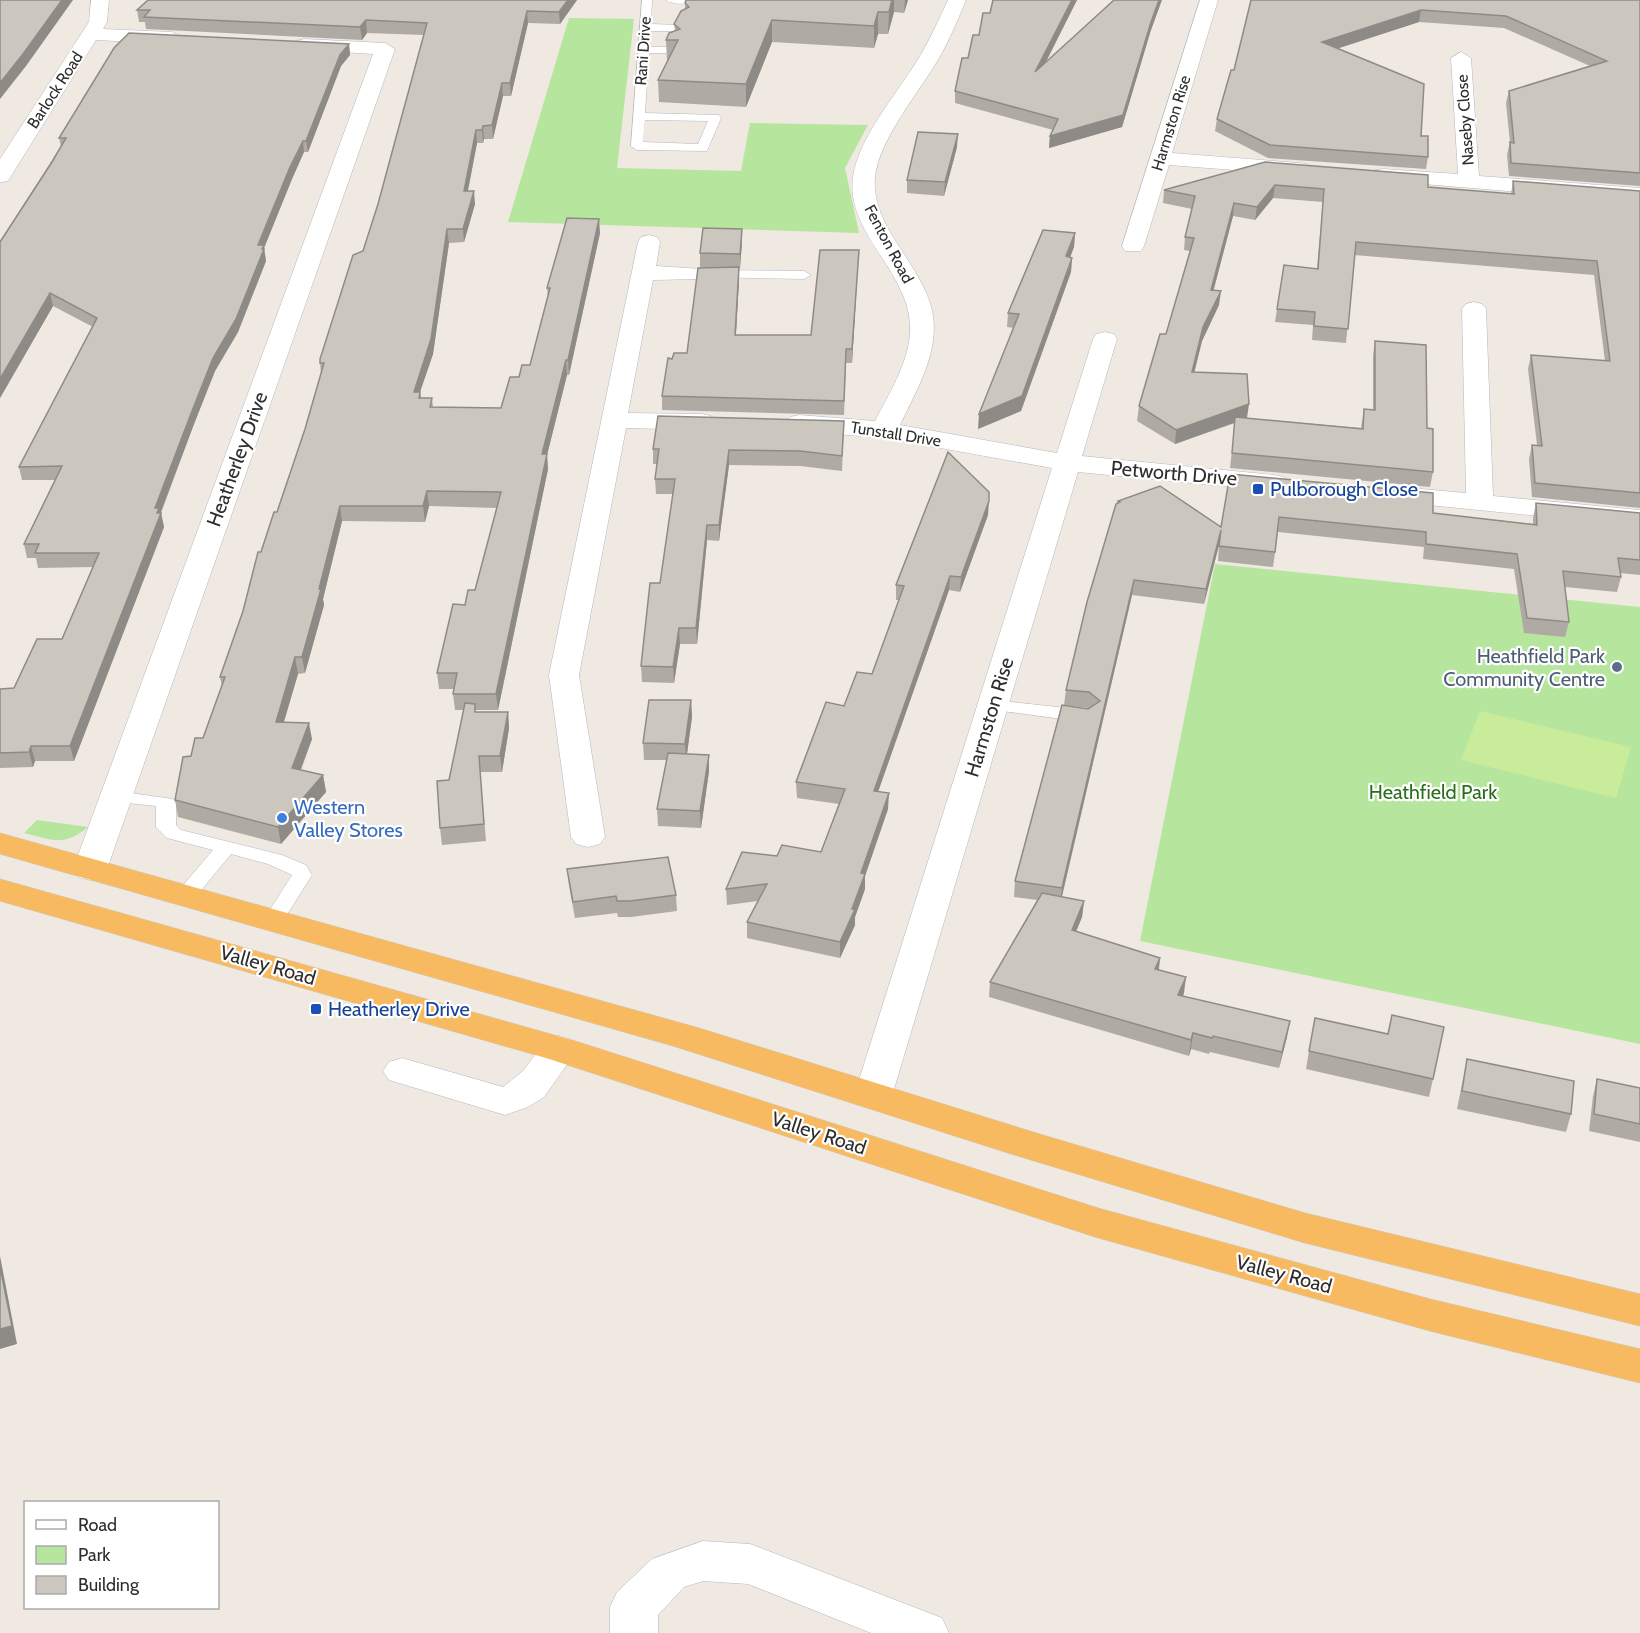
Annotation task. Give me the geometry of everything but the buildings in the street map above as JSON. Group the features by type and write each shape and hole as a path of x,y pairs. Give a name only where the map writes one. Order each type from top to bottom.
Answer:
{"highway":[{"path":"0,843 187,894 686,1037 1305,1228 1640,1310"},
{"name":"Valley Road","path":"0,890 559,1049 1095,1222 1430,1315 1640,1366"}],"street":[{"name":"Barlock Road","path":"0,176 98,22 100,0"},
{"name":"Fenton Road","path":"884,430 918,350 922,320 915,292 868,208 864,197 864,176 873,152 937,45 957,0"},
{"name":"Harmston Rise","path":"1133,246 1209,0"},
{"path":"91,34 187,39"},
{"name":"Heatherley Drive","path":"90,869 385,49 280,44"},
{"name":"Naseby Close","path":"1461,58 1469,182"},
{"path":"1160,158 1318,170"},
{"path":"1365,174 1640,195"},
{"path":"588,837 564,675 615,420 646,327 642,283 649,242"},
{"path":"642,283 695,274"},
{"path":"1474,309 1480,502"},
{"name":"Harmston Rise","path":"873,1096 1105,339"},
{"path":"615,420 721,422"},
{"name":"Tunstall Drive","path":"780,423 828,424 884,430 1067,463"},
{"name":"Petworth Drive","path":"1067,463 1295,485"},
{"path":"1365,492 1640,518"},
{"path":"402,1071 505,1101 522,1096 533,1087 559,1049"},
{"path":"634,1633 634,1607 668,1574 703,1561 750,1564 925,1633"}],"lane":[{"name":"Rani Drive","path":"639,116 715,118 702,148 637,146 639,116 640,102 647,78 643,50 647,0"},
{"path":"671,0 691,0"},
{"path":"645,27 682,28"},
{"path":"643,50 672,50"},
{"path":"695,274 804,275"},
{"path":"993,705 1087,716"},
{"path":"116,797 166,803 167,813 164,820 166,827 174,834 290,863 299,869 302,875 274,919"},
{"path":"187,894 227,846"}],"green space":[{"path":"569,18 634,19 617,168 741,171 750,123 868,125 845,168 859,233 508,222"},
{"name":"Heathfield Park","path":"1215,564 1640,607 1640,1044 1140,941"},
{"path":"1480,711 1631,747 1616,798 1461,760"},
{"path":"37,820 88,827 65,840 24,833"}],"place":[{"name":"Pulborough Close","path":"1258,489"},
{"name":"Heathfield Park Community Centre","path":"1617,667"},
{"name":"Western Valley Stores","path":"282,818"},
{"name":"Heatherley Drive","path":"316,1009"}]}
